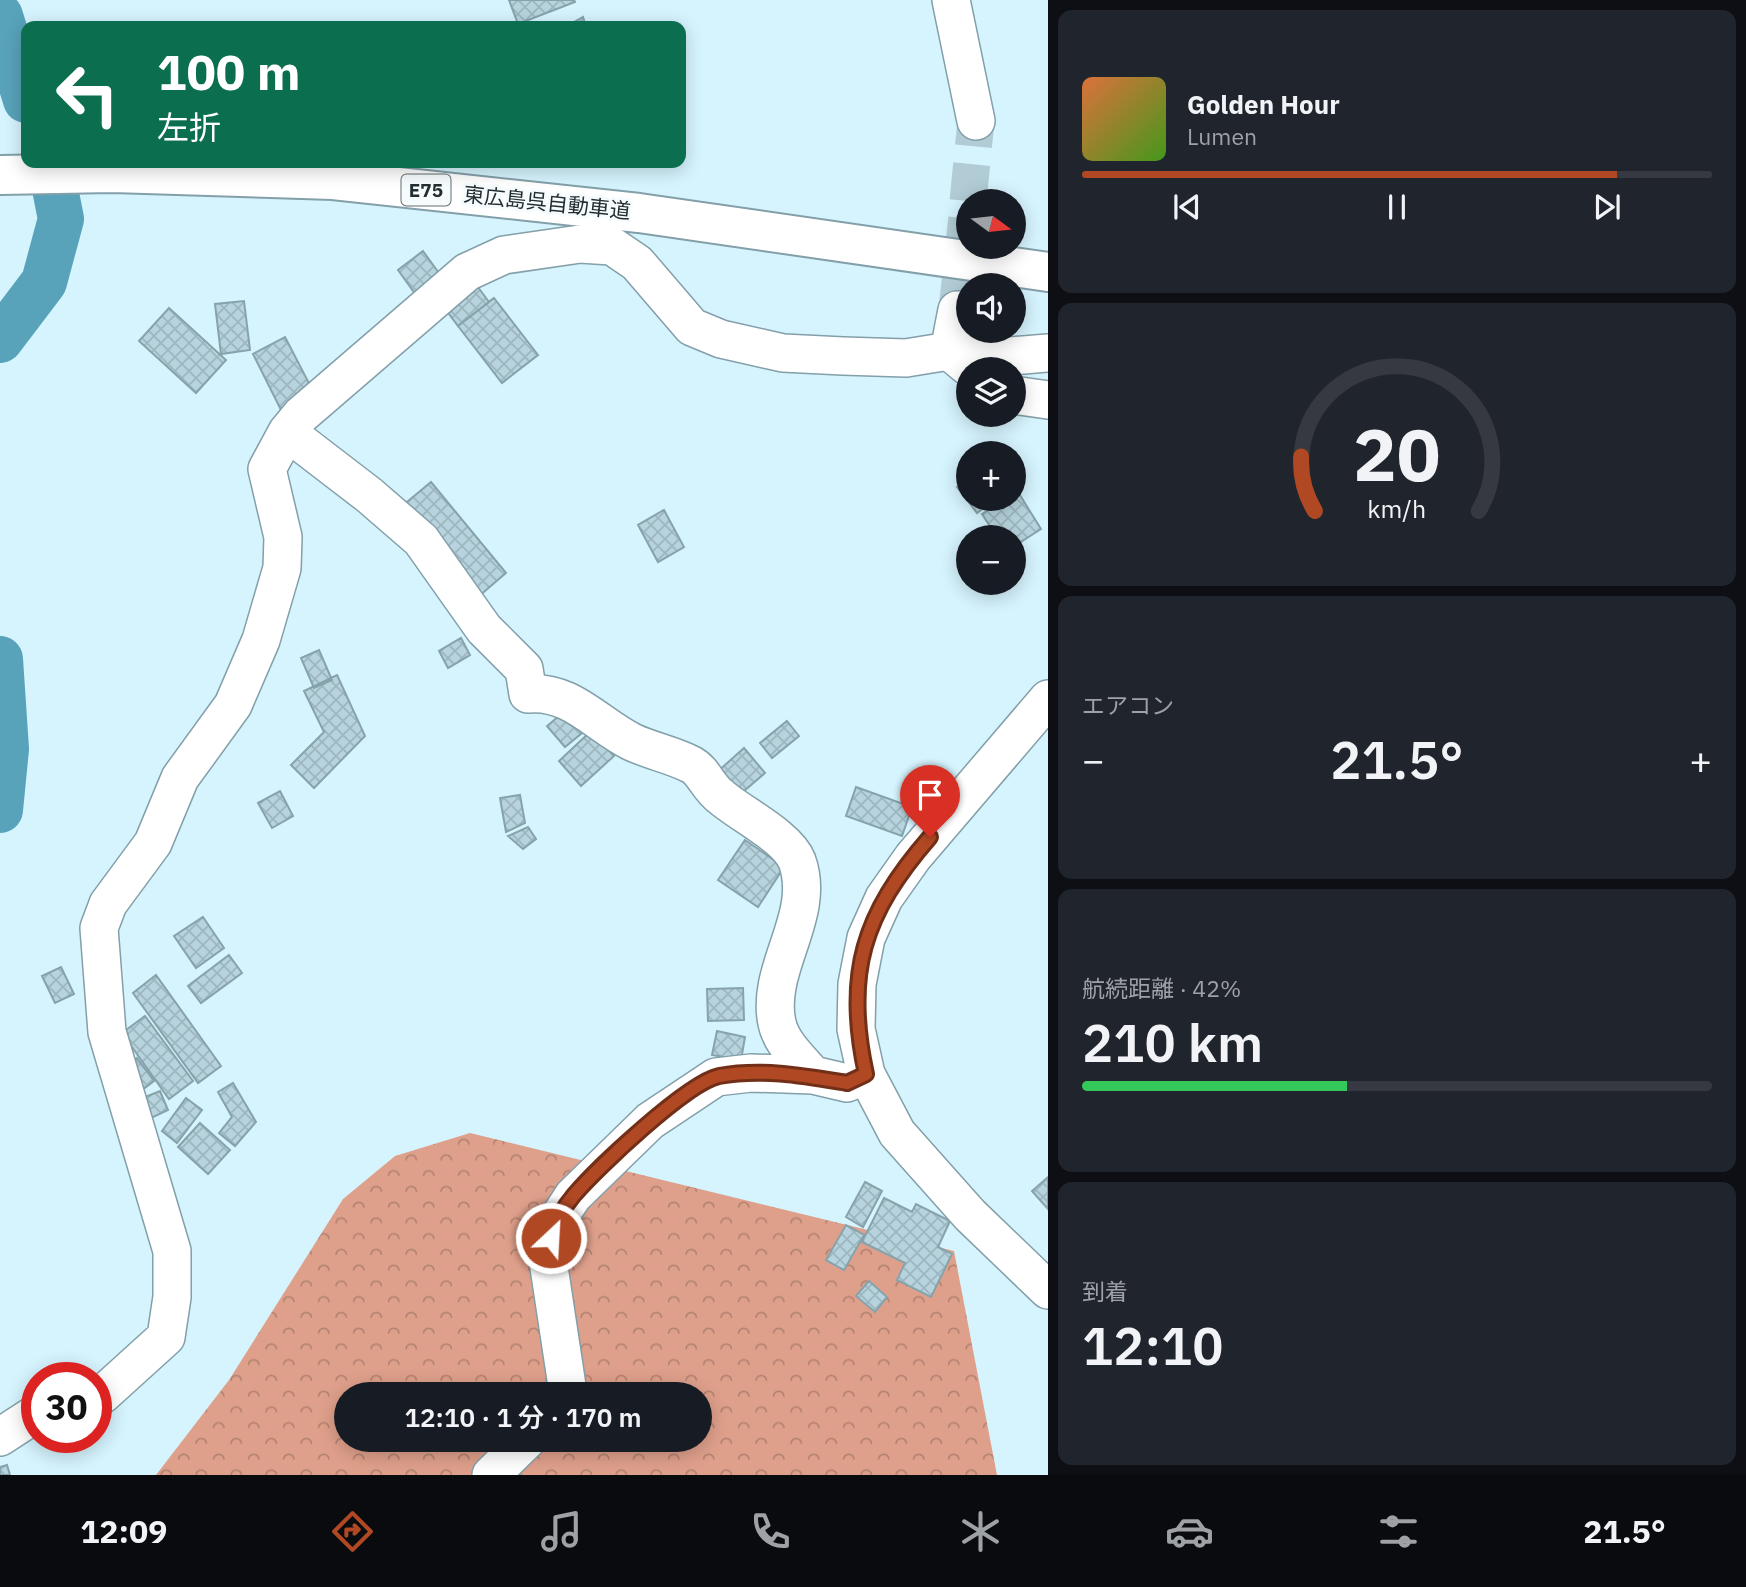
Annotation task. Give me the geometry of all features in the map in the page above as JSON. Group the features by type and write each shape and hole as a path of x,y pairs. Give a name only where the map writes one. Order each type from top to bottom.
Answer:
{"highway":[{"name":"東広島呉自動車道","path":"0,175 113,173 333,180 639,214 1048,272"}],"street":[{"path":"951,0 976,121"},
{"path":"112,1386 166,1337 172,1297 172,1251 107,1032 99,928 108,904 153,843 180,778 233,705 261,640 282,568 284,537 267,469 287,432 301,415 467,272 504,255 549,247 580,244 612,246 637,263 692,327 721,339 783,353 956,360"},
{"path":"999,357 1048,353"},
{"path":"1026,396 1048,400"},
{"path":"287,432 369,495 421,540 484,629 524,669 528,694 547,692 569,701 631,742 694,766 718,795 779,839 796,860 801,887 796,926 775,990 777,1024 788,1045 813,1075"},
{"path":"1048,699 913,857 884,898 866,938 857,984 856,1030 866,1074 897,1133 970,1214 1048,1290"},
{"path":"566,1382 547,1254 555,1222 573,1196 650,1121 716,1077 751,1073 813,1075 847,1083 866,1074"},
{"path":"0,1437 21,1423"},
{"path":"491,1475 515,1452"}],"green space":[{"path":"470,1133 954,1251 997,1475 156,1475 229,1380 343,1199 395,1156"}],"building":[{"path":"509,0 575,2 526,21 517,21"},
{"path":"423,251 441,276 416,295 398,270"},
{"path":"472,279 489,302 458,326 440,302"},
{"path":"494,298 538,355 502,383 458,326"},
{"path":"244,301 250,350 221,354 215,304"},
{"path":"169,308 226,360 196,393 139,341"},
{"path":"285,337 314,393 281,410 253,354"},
{"path":"431,482 506,573 471,603 395,512"},
{"path":"1026,505 1041,529 1026,539 1026,525 989,525 982,514 987,511 1026,511"},
{"path":"664,510 684,547 658,562 638,525"},
{"path":"461,638 470,655 448,668 439,651"},
{"path":"319,650 332,680 314,688 301,658"},
{"path":"337,675 365,736 314,788 291,765 324,732 304,691"},
{"path":"565,711 582,733 565,747 547,726"},
{"path":"787,721 799,736 772,758 760,743"},
{"path":"591,731 614,756 581,786 559,761"},
{"path":"744,748 765,773 737,797 716,773"},
{"path":"856,787 912,807 902,836 846,816"},
{"path":"280,791 293,816 272,828 258,803"},
{"path":"520,795 525,823 506,832 500,798"},
{"path":"528,827 536,839 523,849 508,836"},
{"path":"745,840 784,867 758,907 718,880"},
{"path":"203,917 224,948 196,968 174,936"},
{"path":"229,955 242,973 201,1003 188,986"},
{"path":"61,967 74,994 55,1003 42,976"},
{"path":"156,975 221,1066 198,1083 133,993"},
{"path":"743,988 744,1020 708,1021 707,989"},
{"path":"145,1016 193,1081 169,1099 122,1033"},
{"path":"717,1031 745,1037 741,1060 712,1055"},
{"path":"137,1058 154,1081 142,1090 125,1067"},
{"path":"233,1083 256,1122 235,1146 219,1133 232,1117 218,1092"},
{"path":"160,1091 168,1110 149,1119 140,1099"},
{"path":"186,1098 202,1110 177,1143 162,1131"},
{"path":"200,1123 230,1150 208,1174 178,1147"},
{"path":"1048,1177 1048,1209 1032,1191"},
{"path":"865,1182 882,1191 863,1227 846,1217"},
{"path":"884,1198 912,1212 916,1204 950,1221 938,1247 952,1254 931,1297 897,1280 905,1263 862,1242"},
{"path":"846,1225 864,1235 844,1270 826,1260"},
{"path":"869,1281 887,1297 875,1312 856,1296"},
{"path":"7,1465 10,1475 0,1475 0,1467"}],"waterway":[{"path":"0,16 21,84"},
{"path":"0,340 44,282 61,219 51,168"},
{"path":"0,659 6,749 0,810"}],"tunnel":[{"path":"969,189 976,121"},
{"path":"961,273 962,259"}],"route":[{"path":"551,1238 555,1222 573,1196 650,1121 716,1077 751,1073 813,1075 847,1083 866,1074 856,1030 857,984 866,938 884,898 930,837"}]}
